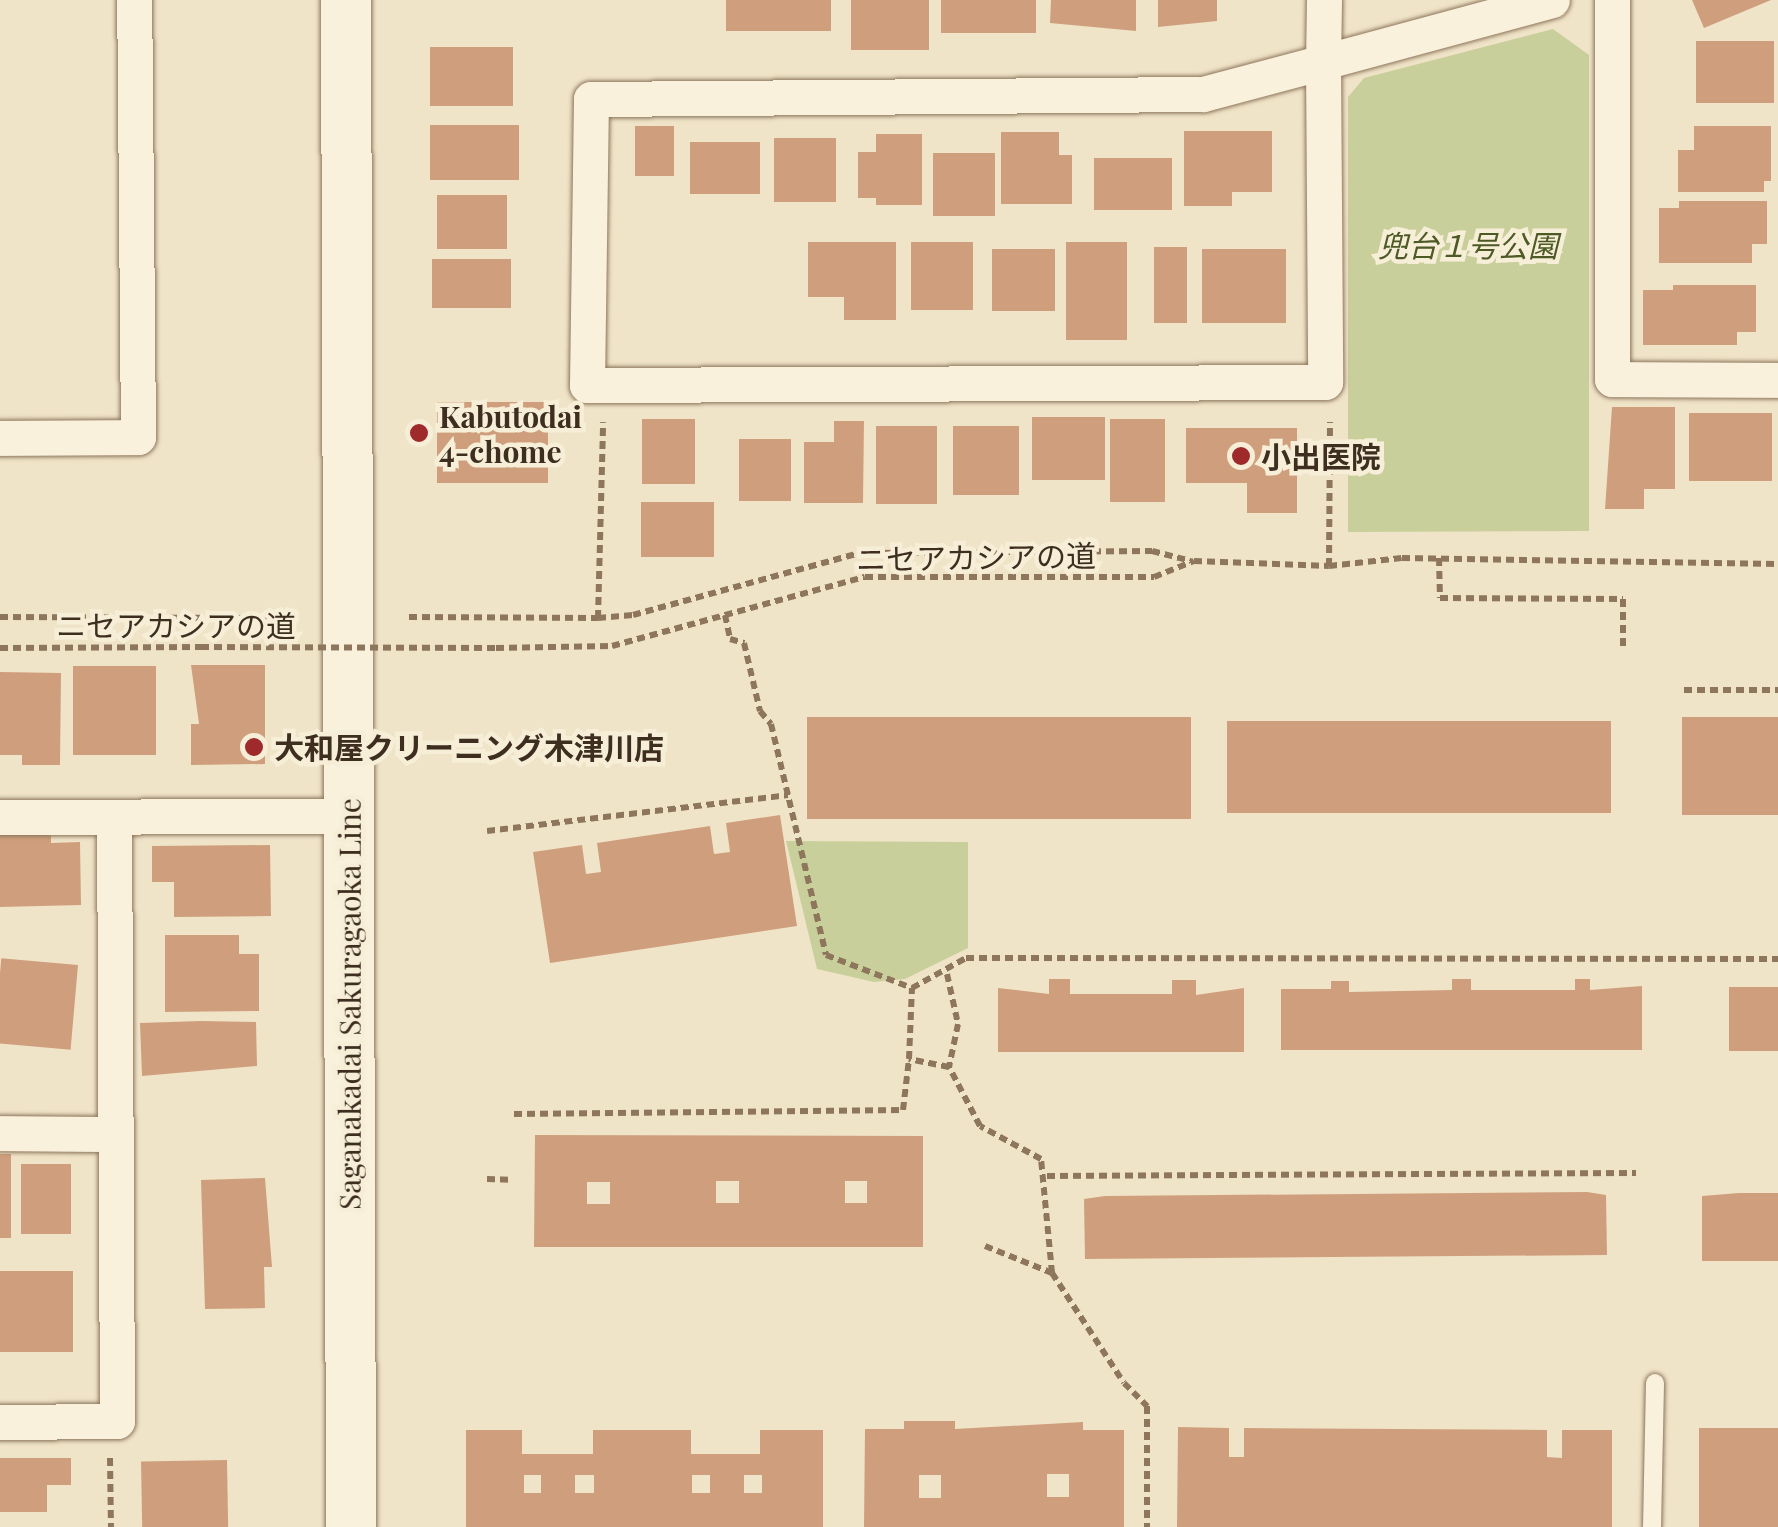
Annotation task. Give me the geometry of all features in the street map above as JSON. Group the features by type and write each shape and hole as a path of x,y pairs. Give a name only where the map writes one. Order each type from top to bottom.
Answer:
{"main road":[{"name":"Saganakadai Sakuragaoka Line","path":"346,0 352,1527"}],"street":[{"path":"0,438 138,437 134,0"},
{"path":"1324,0 1324,62 1325,382 587,385 590,99 1204,94 1324,62 1552,0"},
{"path":"1612,0 1612,379 1778,380"},
{"path":"0,817 348,816"},
{"path":"0,1422 118,1421 114,817"},
{"path":"0,1134 114,1134"}],"lane":[{"path":"1652,1527 1655,1382"}],"path":[{"path":"1325,382 1330,410 1329,566"},
{"path":"587,385 603,414 598,618"},
{"path":"410,617 633,616 859,553 1152,550 1194,562"},
{"path":"1440,558 1440,598 1622,599 1623,648"},
{"name":"ニセアカシアの道","path":"0,648 612,646 865,577 1154,577 1194,562 1329,566 1440,558 1778,564"},
{"path":"724,615 730,640 744,643 788,795 826,954 912,988 947,974 966,958 1778,958"},
{"path":"0,617 295,618"},
{"path":"1684,690 1778,690"},
{"path":"487,831 788,795"},
{"path":"947,974 958,1024 949,1066 980,1126 1041,1158 1047,1176 1052,1273"},
{"path":"514,1114 903,1110 912,988"},
{"path":"909,1059 949,1066"},
{"path":"1047,1176 1636,1173"},
{"path":"487,1180 513,1180"},
{"path":"986,1246 1052,1273 1147,1406 1147,1527"},
{"path":"111,1527 110,1446 118,1421"}],"green space":[{"name":"兜台１号公園","path":"1553,29 1589,55 1589,531 1348,532 1348,97 1364,78"},
{"path":"786,841 968,842 968,948 905,979 874,982 817,969"}],"building":[{"path":"726,0 831,0 831,31 726,31"},
{"path":"851,0 929,0 929,50 851,50"},
{"path":"941,0 1036,0 1036,33 941,33"},
{"path":"1051,0 1136,0 1136,31 1050,23"},
{"path":"1158,0 1217,0 1217,21 1158,27"},
{"path":"1692,0 1771,0 1704,28"},
{"path":"1696,41 1774,41 1774,103 1696,103"},
{"path":"430,47 513,47 513,106 430,106"},
{"path":"430,125 519,125 519,180 430,180"},
{"path":"635,126 674,126 674,176 635,176"},
{"path":"1694,126 1771,126 1771,181 1764,181 1764,192 1678,192 1678,150 1694,150"},
{"path":"1184,131 1272,131 1272,192 1232,192 1232,206 1184,206"},
{"path":"1001,132 1059,132 1059,155 1072,155 1072,204 1001,204"},
{"path":"876,134 922,134 922,205 876,205 876,198 858,198 858,152 876,152"},
{"path":"774,138 836,138 836,202 774,202"},
{"path":"690,142 760,142 760,194 690,194"},
{"path":"933,153 995,153 995,216 933,216"},
{"path":"1094,158 1172,158 1172,210 1094,210"},
{"path":"437,195 507,195 507,249 437,249"},
{"path":"1679,201 1767,201 1767,244 1752,244 1752,263 1659,263 1659,208 1679,208"},
{"path":"808,242 896,242 896,320 844,320 844,297 808,297"},
{"path":"911,242 973,242 973,310 911,310"},
{"path":"1066,242 1127,242 1127,340 1066,340"},
{"path":"1154,247 1187,247 1187,323 1154,323"},
{"path":"992,249 1055,249 1055,311 992,311"},
{"path":"1202,249 1286,249 1286,323 1202,323"},
{"path":"432,259 511,259 511,308 432,308"},
{"path":"1673,285 1756,285 1756,332 1737,332 1737,345 1643,345 1643,290 1673,290"},
{"path":"437,402 548,402 548,483 437,483"},
{"path":"1612,407 1675,407 1675,489 1644,489 1644,509 1605,509"},
{"path":"1689,413 1772,413 1772,481 1689,481"},
{"path":"1032,417 1105,417 1105,480 1032,480"},
{"path":"642,419 695,419 695,484 642,484"},
{"path":"1110,419 1165,419 1165,502 1110,502"},
{"path":"834,421 864,421 863,503 804,503 804,442 834,442"},
{"path":"876,426 937,426 937,504 876,504"},
{"path":"953,426 1019,426 1019,495 953,495"},
{"name":"小出医院","path":"1186,428 1297,428 1297,513 1247,513 1247,483 1186,483"},
{"path":"739,439 791,439 791,501 739,501"},
{"path":"641,502 714,502 714,557 641,557"},
{"path":"191,665 265,665 265,764 191,765 191,724 199,724"},
{"path":"73,666 156,666 156,755 73,755"},
{"path":"0,672 61,673 60,765 22,765 22,755 0,755"},
{"path":"807,717 1191,717 1191,819 807,819"},
{"path":"1682,717 1778,717 1778,815 1682,815"},
{"path":"1227,721 1611,721 1611,813 1227,813"},
{"path":"780,815 797,926 550,963 533,852 582,845 586,874 601,872 597,843 710,826 714,854 730,852 726,823"},
{"path":"51,833 51,843 80,842 81,905 0,907 0,834"},
{"path":"270,845 271,916 174,917 174,882 152,882 152,846"},
{"path":"165,935 239,935 239,954 259,954 259,1011 165,1012"},
{"path":"1,958 78,965 71,1050 0,1044"},
{"path":"1049,979 1070,979 1070,994 1172,994 1172,980 1196,980 1196,995 1244,988 1244,1052 998,1052 998,988 1049,994"},
{"path":"1452,979 1471,979 1471,990 1575,990 1575,979 1590,979 1590,990 1642,986 1642,1050 1281,1050 1281,989 1331,989 1331,981 1349,981 1349,992 1452,990"},
{"path":"1729,987 1778,987 1778,1051 1729,1051"},
{"path":"256,1022 257,1066 142,1076 140,1023"},
{"path":"535,1135 923,1136 923,1247 534,1247","holes":["716,1181 739,1181 739,1203 716,1203","845,1181 867,1181 867,1203 845,1203","587,1182 610,1182 610,1204 587,1204"]},
{"path":"0,1154 11,1154 11,1238 0,1238"},
{"path":"21,1164 71,1164 71,1234 21,1234"},
{"path":"265,1178 272,1267 264,1267 265,1308 205,1309 201,1180"},
{"path":"1587,1192 1606,1195 1607,1255 1085,1259 1084,1199 1105,1196"},
{"path":"1778,1193 1778,1261 1702,1261 1702,1196"},
{"path":"0,1271 73,1271 73,1352 0,1352"},
{"path":"904,1421 955,1421 955,1429 1083,1422 1083,1430 1124,1430 1124,1527 864,1527 865,1429 904,1429","holes":["1047,1474 1069,1474 1069,1497 1047,1497","919,1475 941,1475 941,1498 919,1498"]},
{"path":"1178,1427 1229,1428 1229,1457 1244,1457 1244,1428 1547,1430 1547,1457 1562,1458 1562,1430 1612,1430 1612,1527 1177,1527"},
{"path":"1699,1428 1778,1428 1778,1527 1699,1527"},
{"path":"466,1430 522,1430 522,1454 593,1454 593,1430 691,1430 691,1454 760,1454 760,1430 823,1430 823,1527 466,1527","holes":["524,1475 541,1475 541,1493 524,1493","575,1475 594,1475 594,1493 575,1493","692,1475 710,1475 710,1493 692,1493","744,1475 762,1475 762,1493 744,1493"]},
{"path":"0,1458 71,1458 71,1485 47,1485 47,1512 0,1512"},
{"path":"227,1460 228,1527 142,1527 141,1462"}],"place":[{"name":"Kabutodai 4-chome","path":"419,433"},
{"name":"小出医院","path":"1241,456"},
{"name":"大和屋クリーニング木津川店","path":"254,747"}]}
